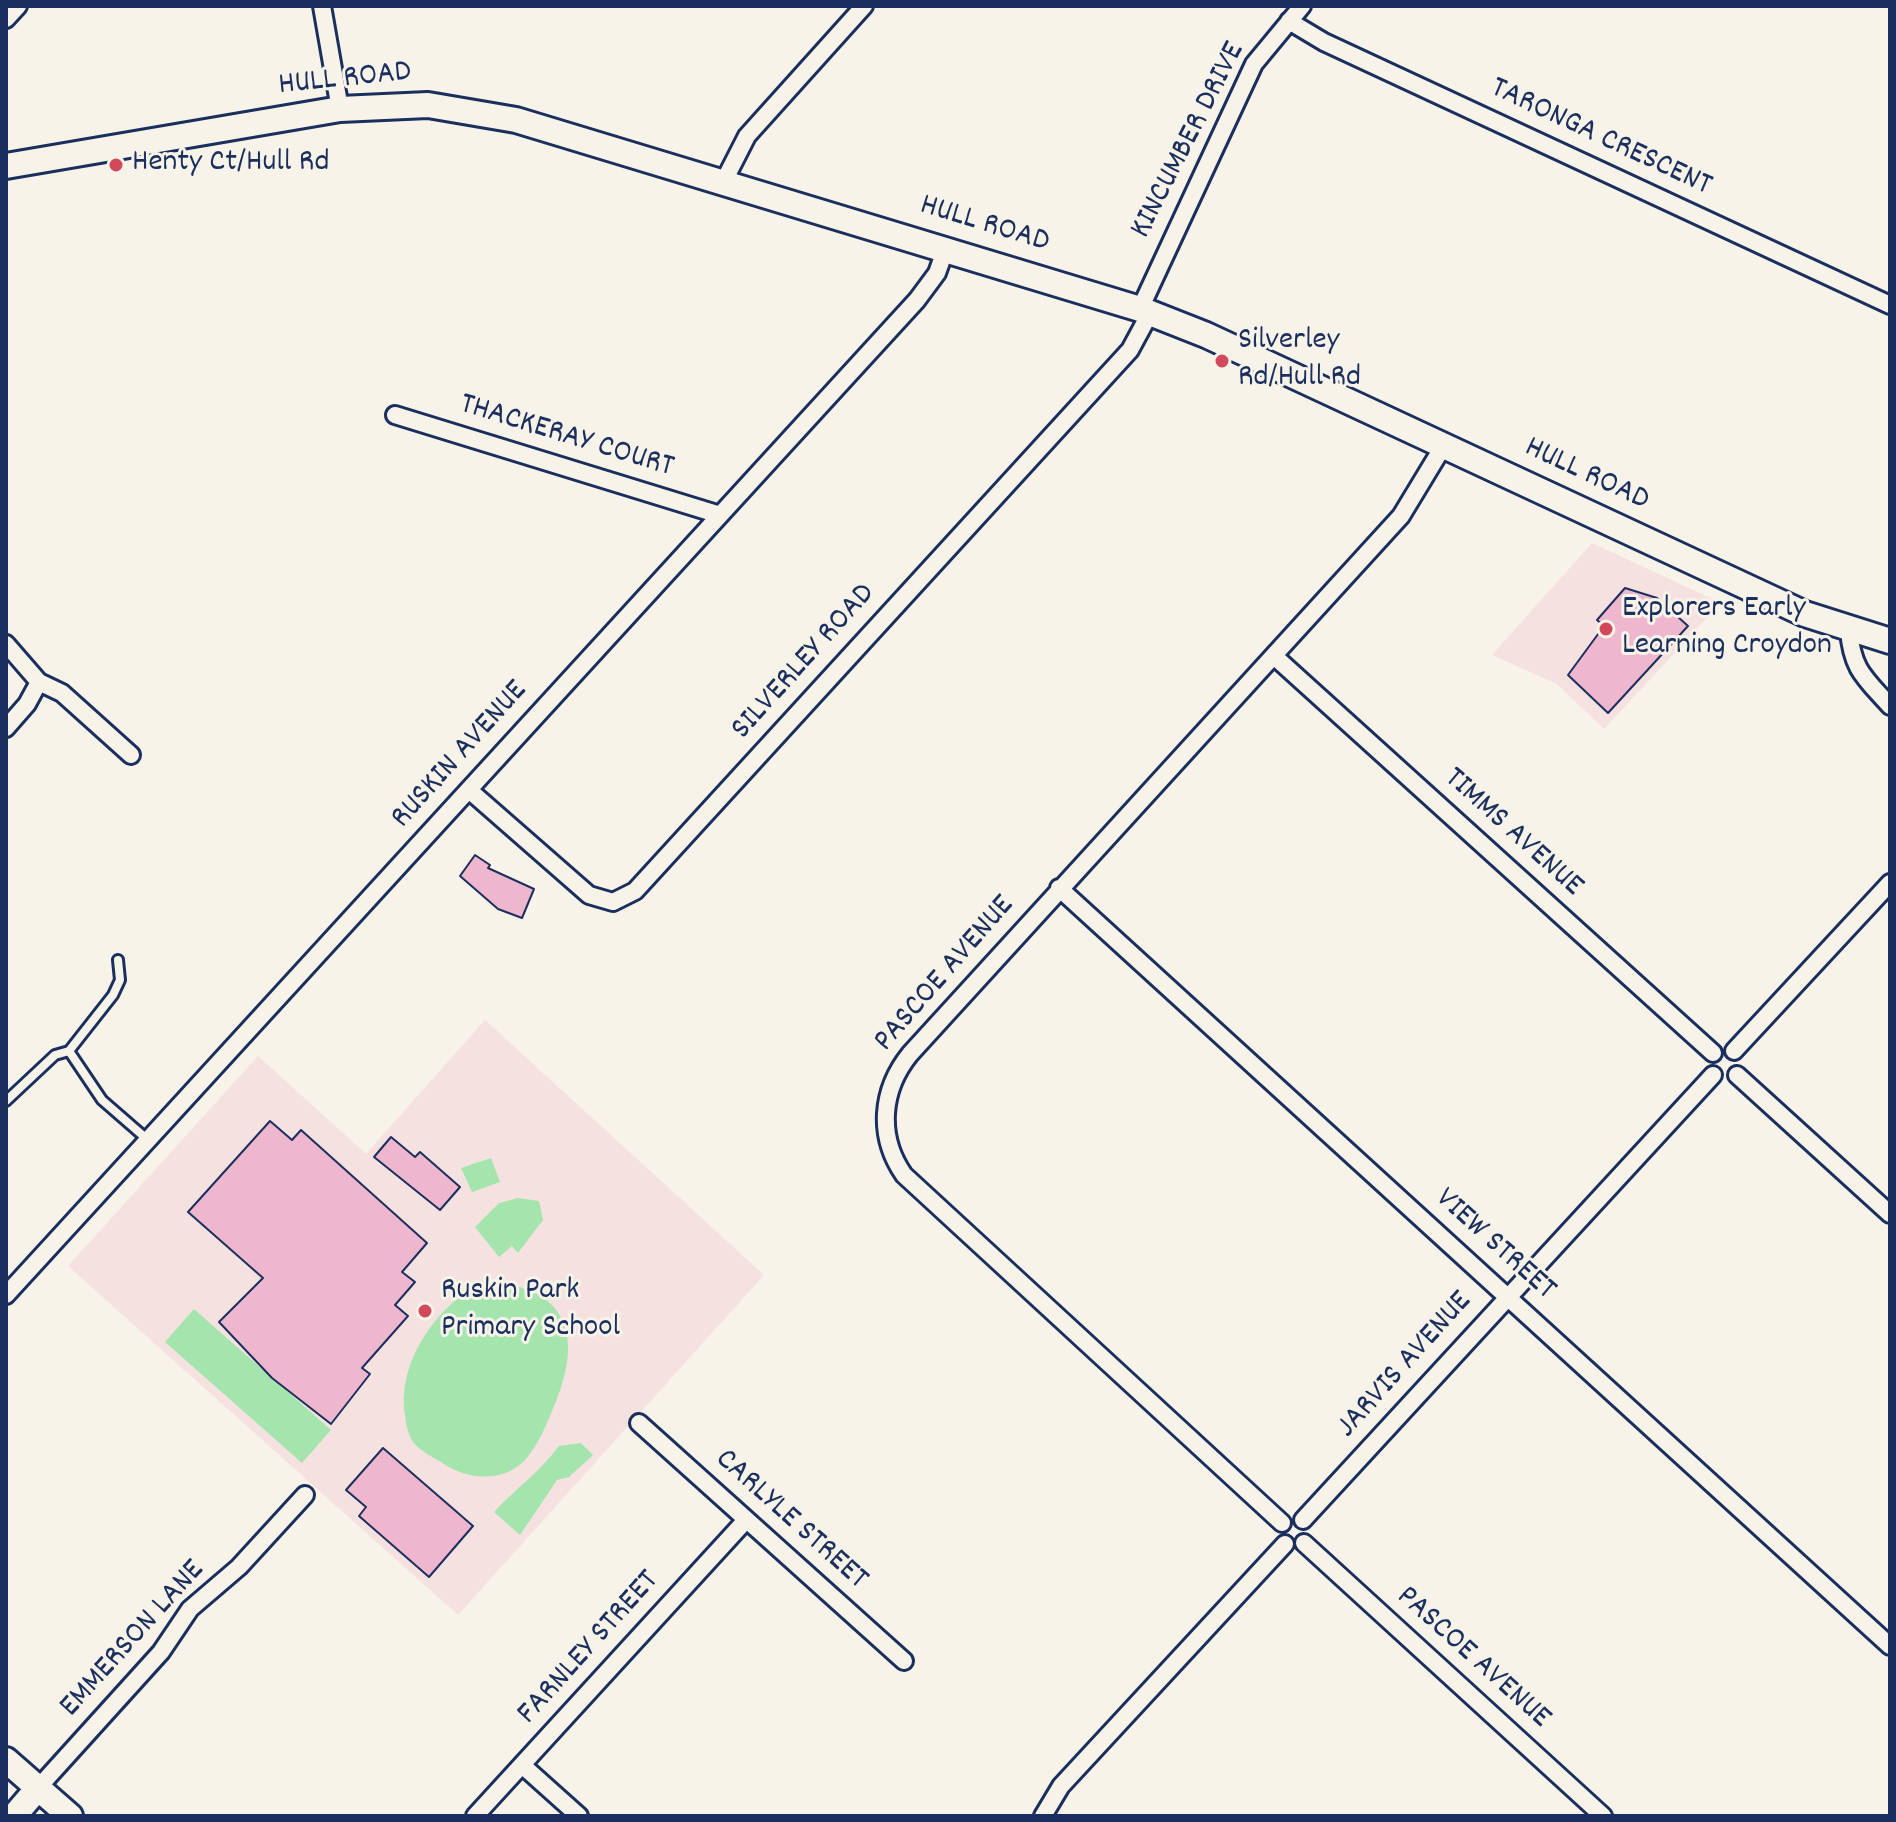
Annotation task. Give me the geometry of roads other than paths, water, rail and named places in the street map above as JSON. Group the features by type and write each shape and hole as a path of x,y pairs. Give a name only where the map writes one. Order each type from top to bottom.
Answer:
{"main road":[{"name":"HULL ROAD","path":"6,166 340,109 428,105 468,109 516,120 946,248 1145,311 1849,630 1890,641"},
{"path":"6,1760 70,1816"},
{"path":"6,1808 15,1816 38,1788"}],"street":[{"path":"6,19 18,6"},
{"path":"322,6 340,109"},
{"path":"724,181 747,136 864,6"},
{"name":"KINCUMBER DRIVE","path":"1145,311 1254,64 1302,6"},
{"name":"TARONGA CRESCENT","path":"1289,21 1339,49 1890,305"},
{"name":"RUSKIN AVENUE","path":"6,1295 923,292 937,273 946,248"},
{"name":"SILVERLEY ROAD","path":"469,790 589,895 613,902 635,891 1130,350 1145,311"},
{"name":"THACKERAY COURT","path":"395,415 720,515"},
{"name":"PASCOE AVENUE","path":"1282,1523 916,1187 897,1164 887,1140 887,1100 900,1065 1401,516 1444,445"},
{"path":"1849,630 1851,656 1864,680 1888,697"},
{"path":"6,644 39,682 62,693 131,755"},
{"name":"TIMMS AVENUE","path":"1274,656 1713,1053"},
{"path":"6,728 27,704 39,682"},
{"path":"1734,1051 1890,883"},
{"name":"VIEW STREET","path":"1059,888 1890,1646"},
{"path":"1726,1048 1734,1051 1741,1060 1737,1075 1725,1080 1713,1075 1709,1062 1713,1053 1726,1048"},
{"name":"JARVIS AVENUE","path":"1303,1520 1713,1075"},
{"path":"1737,1075 1890,1214"},
{"name":"CARLYLE STREET","path":"639,1423 904,1661"},
{"name":"EMMERSON LANE","path":"38,1788 161,1652 190,1609 239,1567 305,1495"},
{"path":"1290,1517 1303,1520 1309,1529 1304,1543 1294,1547 1285,1544 1279,1534 1282,1523 1290,1517"},
{"name":"FARNLEY STREET","path":"475,1816 746,1520"},
{"name":"PASCOE AVENUE","path":"1304,1543 1603,1816"},
{"path":"1043,1816 1061,1786 1285,1544"},
{"path":"522,1765 579,1816"}],"lane":[{"path":"6,1101 55,1055 69,1051 113,995 120,980 118,960"},
{"path":"69,1051 102,1100 148,1140"}],"place":[{"name":"Henty Ct/Hull Rd","path":"116,165"},
{"name":"Silverley Rd/Hull Rd","path":"1222,361"},
{"name":"Explorers Early Learning Croydon","path":"1606,629"},
{"name":"Ruskin Park Primary School","path":"425,1311"}]}
